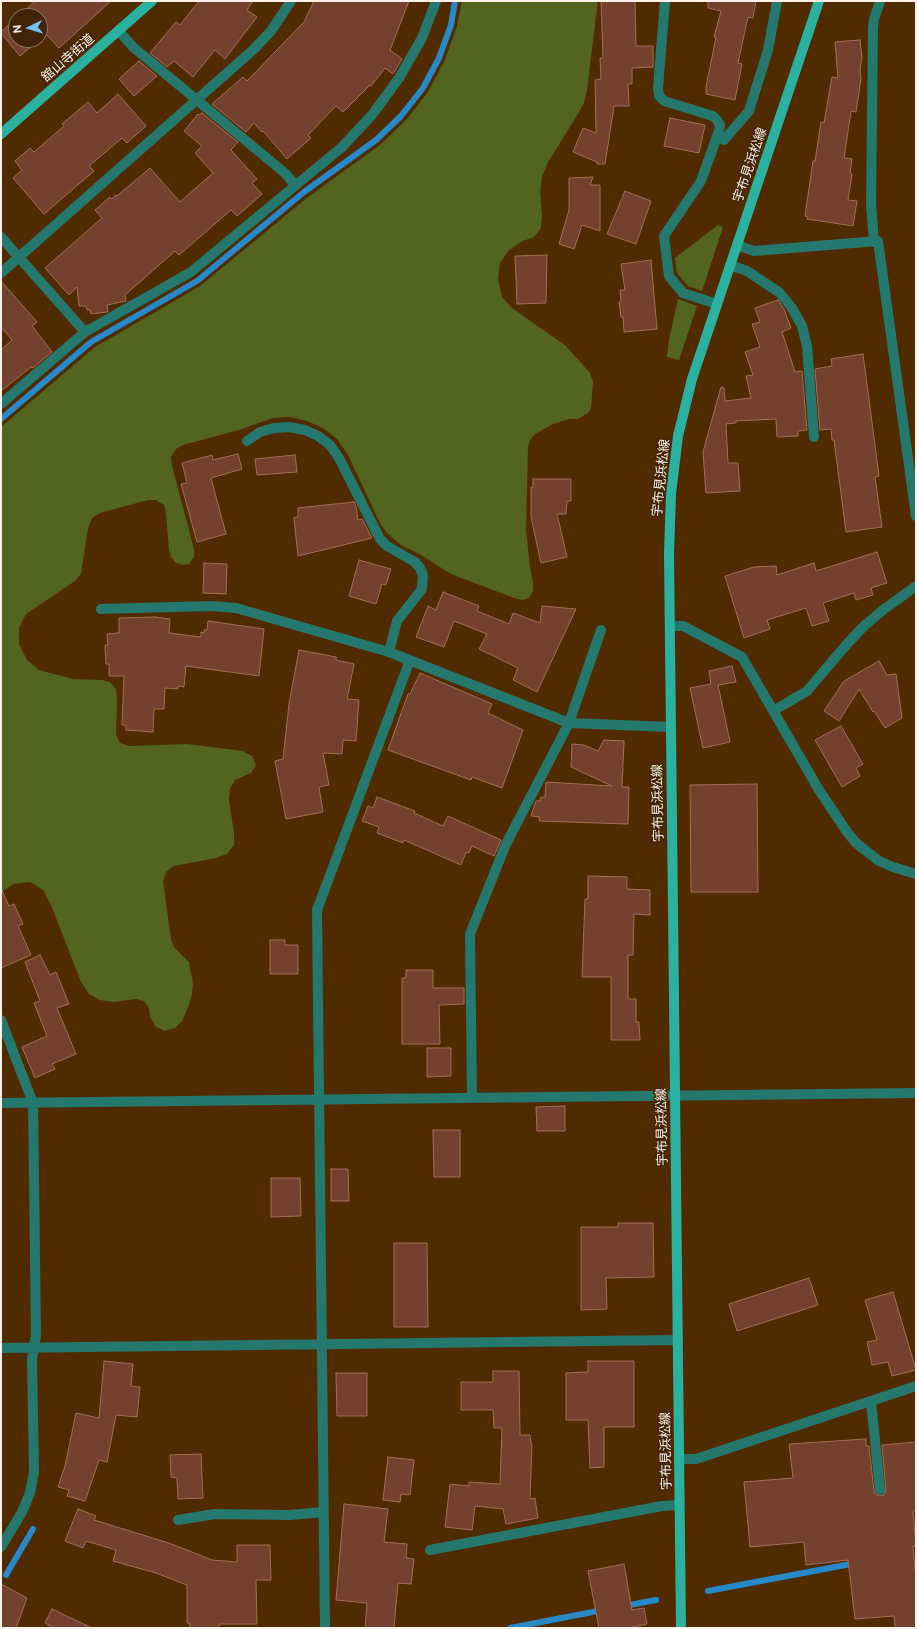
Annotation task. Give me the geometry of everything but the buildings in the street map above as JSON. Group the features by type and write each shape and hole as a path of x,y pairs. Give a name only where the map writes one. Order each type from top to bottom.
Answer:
{"main road":[{"name":"舘山寺街道","path":"1,134 152,1"},
{"name":"宇布見浜松線","path":"680,1628 669,523 674,465 688,393 819,1"}],"street":[{"path":"1,273 197,99 271,31 286,11 291,1"},
{"path":"1,404 85,332 191,272 342,147 368,120 386,97 422,38 436,1"},
{"path":"665,1 658,88 659,96 664,102 712,116 720,125 701,181 664,236 669,276 683,293 717,304"},
{"path":"717,137 724,140 749,111 768,50 777,1"},
{"path":"874,242 871,204 873,28 875,14 880,1"},
{"path":"119,30 134,47 286,174 295,185"},
{"path":"1,237 85,332"},
{"path":"737,245 754,250 878,241 916,516"},
{"path":"730,265 747,271 780,293 792,308 802,326 807,346 814,437"},
{"path":"247,441 260,432 274,428 297,428 318,436 330,445 339,458 380,539 387,546 415,562 420,568 423,575 422,589 398,621 389,652"},
{"path":"773,711 807,691 864,626 916,586"},
{"path":"101,609 211,606 236,608 389,652 569,723 670,727"},
{"path":"670,626 683,626 742,657 819,790 847,832 856,843 879,861 916,874"},
{"path":"472,1098 470,934 506,844 569,723 601,630"},
{"path":"325,1628 317,910 410,660"},
{"path":"1,1020 33,1103 36,1327 32,1359 34,1472 30,1493 22,1512 1,1547"},
{"path":"1,1103 916,1093"},
{"path":"1,1348 677,1340"},
{"path":"679,1459 696,1458 916,1386"},
{"path":"871,1401 880,1490"},
{"path":"430,1550 662,1506 679,1505"},
{"path":"178,1520 215,1514 290,1515 324,1512"}],"green space":[{"path":"462,1 598,1 587,90 584,103 548,162 542,177 540,192 542,215 541,228 534,237 523,241 509,250 500,263 498,280 502,297 512,308 566,346 590,373 593,382 591,408 588,413 578,419 569,419 553,424 535,434 530,440 528,447 526,530 533,591 529,598 522,600 514,598 451,574 421,555 401,545 387,533 381,525 347,453 337,439 323,428 307,421 290,417 273,418 239,430 183,445 176,449 171,457 172,466 194,549 194,557 189,564 183,565 176,563 171,557 164,505 156,500 148,500 100,513 92,518 88,528 81,574 75,581 26,614 19,628 19,644 27,660 39,670 73,679 102,680 110,682 116,689 116,734 120,743 129,746 187,744 243,751 252,756 256,765 251,773 235,780 230,789 229,800 234,833 234,845 227,854 216,858 174,866 166,872 163,881 171,939 174,947 189,962 193,984 189,1005 182,1021 175,1028 164,1031 155,1026 150,1017 149,1008 144,1001 136,999 114,1002 100,1000 89,994 81,982 51,905 43,890 30,882 14,884 1,892 1,427 95,347 200,286 308,197 380,145 406,120 428,92 445,60 457,26"},
{"path":"718,225 723,227 702,291 688,286 677,273 675,258"},
{"path":"678,299 697,306 679,360 667,357 669,340"}],"waterway":[{"path":"1,419 91,342 197,281 304,192 376,140 401,116 423,88 439,58 451,25 455,1"},
{"path":"6,1575 33,1529"},
{"path":"708,1591 856,1563"},
{"path":"624,1606 656,1600"},
{"path":"510,1628 603,1610"}]}
